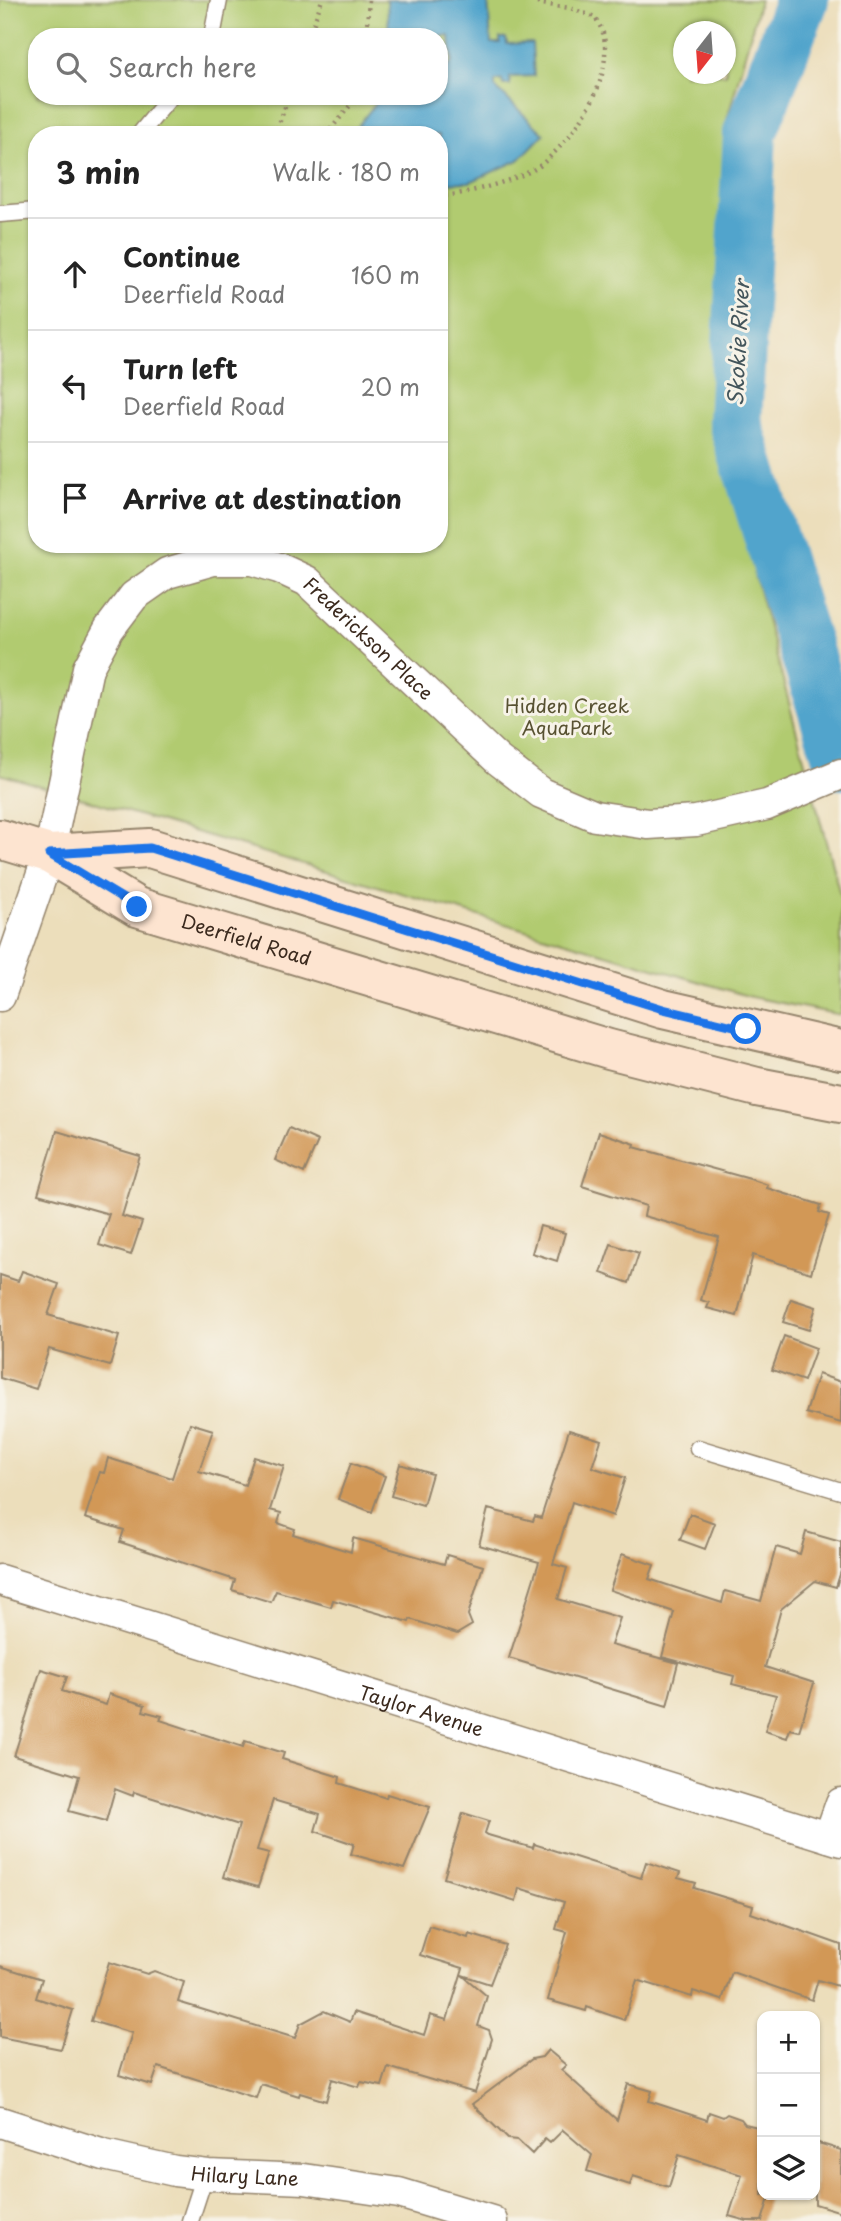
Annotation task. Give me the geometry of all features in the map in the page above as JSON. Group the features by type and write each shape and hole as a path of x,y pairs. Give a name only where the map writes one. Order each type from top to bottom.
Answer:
{"main road":[{"path":"0,839 49,854 150,848 663,1009 841,1050"},
{"name":"Deerfield Road","path":"49,854 137,907 609,1049 757,1087 841,1103"}],"street":[{"name":"Frederickson Place","path":"0,996 49,854 88,668 108,629 134,596 167,573 213,561 252,560 279,568 307,581 498,760 541,793 595,817 648,824 696,821 767,805 841,774"},
{"name":"Taylor Avenue","path":"0,1580 835,1839"},
{"path":"835,1839 841,1803"},
{"name":"Hilary Lane","path":"0,2122 104,2155 175,2171 205,2175 304,2179 400,2193 492,2221"}],"lane":[{"path":"214,28 219,0"},
{"path":"147,126 164,105"},
{"path":"0,214 28,212"},
{"path":"698,1448 841,1491"},
{"path":"190,2221 205,2175"}],"path":[{"path":"312,28 322,0"},
{"path":"367,28 369,0"},
{"path":"448,196 501,182 540,166 573,131 598,90 604,58 604,36 596,17 570,8 536,3 536,0"},
{"path":"278,126 286,105"},
{"path":"333,126 351,105"}],"green space":[{"name":"Hidden Creek AquaPark","path":"0,0 760,0 725,127 714,421 841,898 841,1015 751,997 0,774"}],"water":[{"path":"387,0 488,0 491,43 500,43 500,38 506,38 507,44 532,43 534,76 510,77 510,85 503,85 502,80 495,81 495,87 544,134 519,160 470,182 448,183 448,126 358,126 374,105 448,105 448,66 452,62 448,28 389,28"}],"building":[{"path":"289,1128 318,1141 304,1173 275,1160"},
{"path":"57,1131 140,1156 122,1216 142,1222 131,1255 99,1245 109,1214 38,1194"},
{"path":"599,1132 635,1144 634,1147 750,1179 768,1185 767,1188 821,1205 819,1212 829,1215 811,1273 753,1255 737,1316 707,1308 709,1303 701,1300 719,1237 644,1216 646,1206 582,1186"},
{"path":"540,1226 565,1233 557,1261 532,1253"},
{"path":"611,1244 639,1253 629,1283 601,1273"},
{"path":"22,1271 59,1284 48,1315 119,1336 110,1366 49,1349 36,1389 0,1378 0,1275 18,1281"},
{"path":"791,1299 816,1307 809,1330 783,1322"},
{"path":"784,1336 816,1348 804,1381 772,1370"},
{"path":"818,1374 841,1382 841,1423 806,1413"},
{"path":"190,1423 213,1430 199,1471 245,1485 254,1457 284,1466 270,1510 281,1513 278,1523 295,1529 293,1534 351,1552 353,1538 444,1564 447,1555 483,1566 468,1615 472,1625 457,1634 333,1600 331,1607 276,1591 271,1602 232,1590 235,1580 120,1542 124,1530 85,1518 100,1472 104,1473 108,1458 172,1478"},
{"path":"569,1430 601,1440 592,1467 625,1478 613,1516 572,1502 553,1564 567,1568 558,1599 620,1618 611,1645 678,1663 667,1706 509,1658 539,1562 479,1545 488,1509 533,1521 535,1516 541,1518"},
{"path":"351,1463 385,1476 372,1512 338,1499"},
{"path":"400,1464 432,1474 423,1505 391,1496"},
{"path":"690,1514 715,1523 705,1549 680,1540"},
{"path":"806,1532 841,1542 841,1571 836,1587 815,1581 781,1609 765,1667 814,1683 799,1731 790,1729 787,1738 765,1731 776,1695 732,1684 734,1676 662,1657 674,1612 610,1590 622,1554 654,1565 649,1579 722,1603 725,1591 761,1601 776,1547 800,1554"},
{"path":"41,1669 67,1677 62,1691 106,1705 109,1694 145,1705 143,1711 162,1716 160,1720 243,1747 245,1741 284,1753 282,1759 340,1777 339,1783 386,1798 387,1794 430,1807 404,1869 351,1854 354,1844 315,1831 320,1814 273,1800 257,1850 269,1853 258,1887 223,1877 239,1825 134,1792 133,1796 115,1789 106,1821 69,1811 79,1776 14,1756"},
{"path":"463,1813 489,1821 485,1833 488,1835 533,1848 534,1844 641,1878 646,1862 680,1873 678,1878 696,1883 694,1888 753,1906 751,1913 841,1945 841,1987 818,1980 812,2000 732,1972 722,2000 693,1991 692,1997 637,1980 624,2020 587,2007 586,2011 548,2000 567,1932 556,1929 564,1902 519,1888 516,1901 444,1878"},
{"path":"429,1926 468,1938 469,1934 505,1945 490,1984 462,1975 487,1996 478,2026 489,2030 492,2039 475,2093 388,2067 382,2086 361,2082 359,2087 332,2079 326,2101 261,2084 256,2098 158,2067 152,2085 119,2075 132,2033 91,2021 109,1962 147,1974 154,1971 184,1982 178,2002 295,2038 300,2024 324,2011 350,2022 354,2012 424,2035 430,2015 447,2020 463,1968 420,1955"},
{"path":"0,1966 42,1979 36,1998 73,2010 61,2049 0,2037"},
{"path":"548,2050 566,2065 561,2070 617,2120 628,2084 652,2091 649,2101 707,2120 709,2112 723,2117 727,2114 741,2119 745,2124 757,2127 757,2200 768,2200 762,2221 747,2221 729,2216 742,2175 679,2155 669,2187 633,2176 630,2185 587,2171 592,2155 563,2130 550,2143 545,2139 532,2154 517,2140 508,2139 472,2104 532,2059 542,2057"},
{"path":"820,2144 841,2150 841,2212 815,2204 815,2200 820,2200"}],"waterway":[{"name":"Skokie River","path":"802,0 750,133 735,422 841,763"}],"route":[{"path":"137,907 49,854 150,848 663,1009 746,1029"}]}
